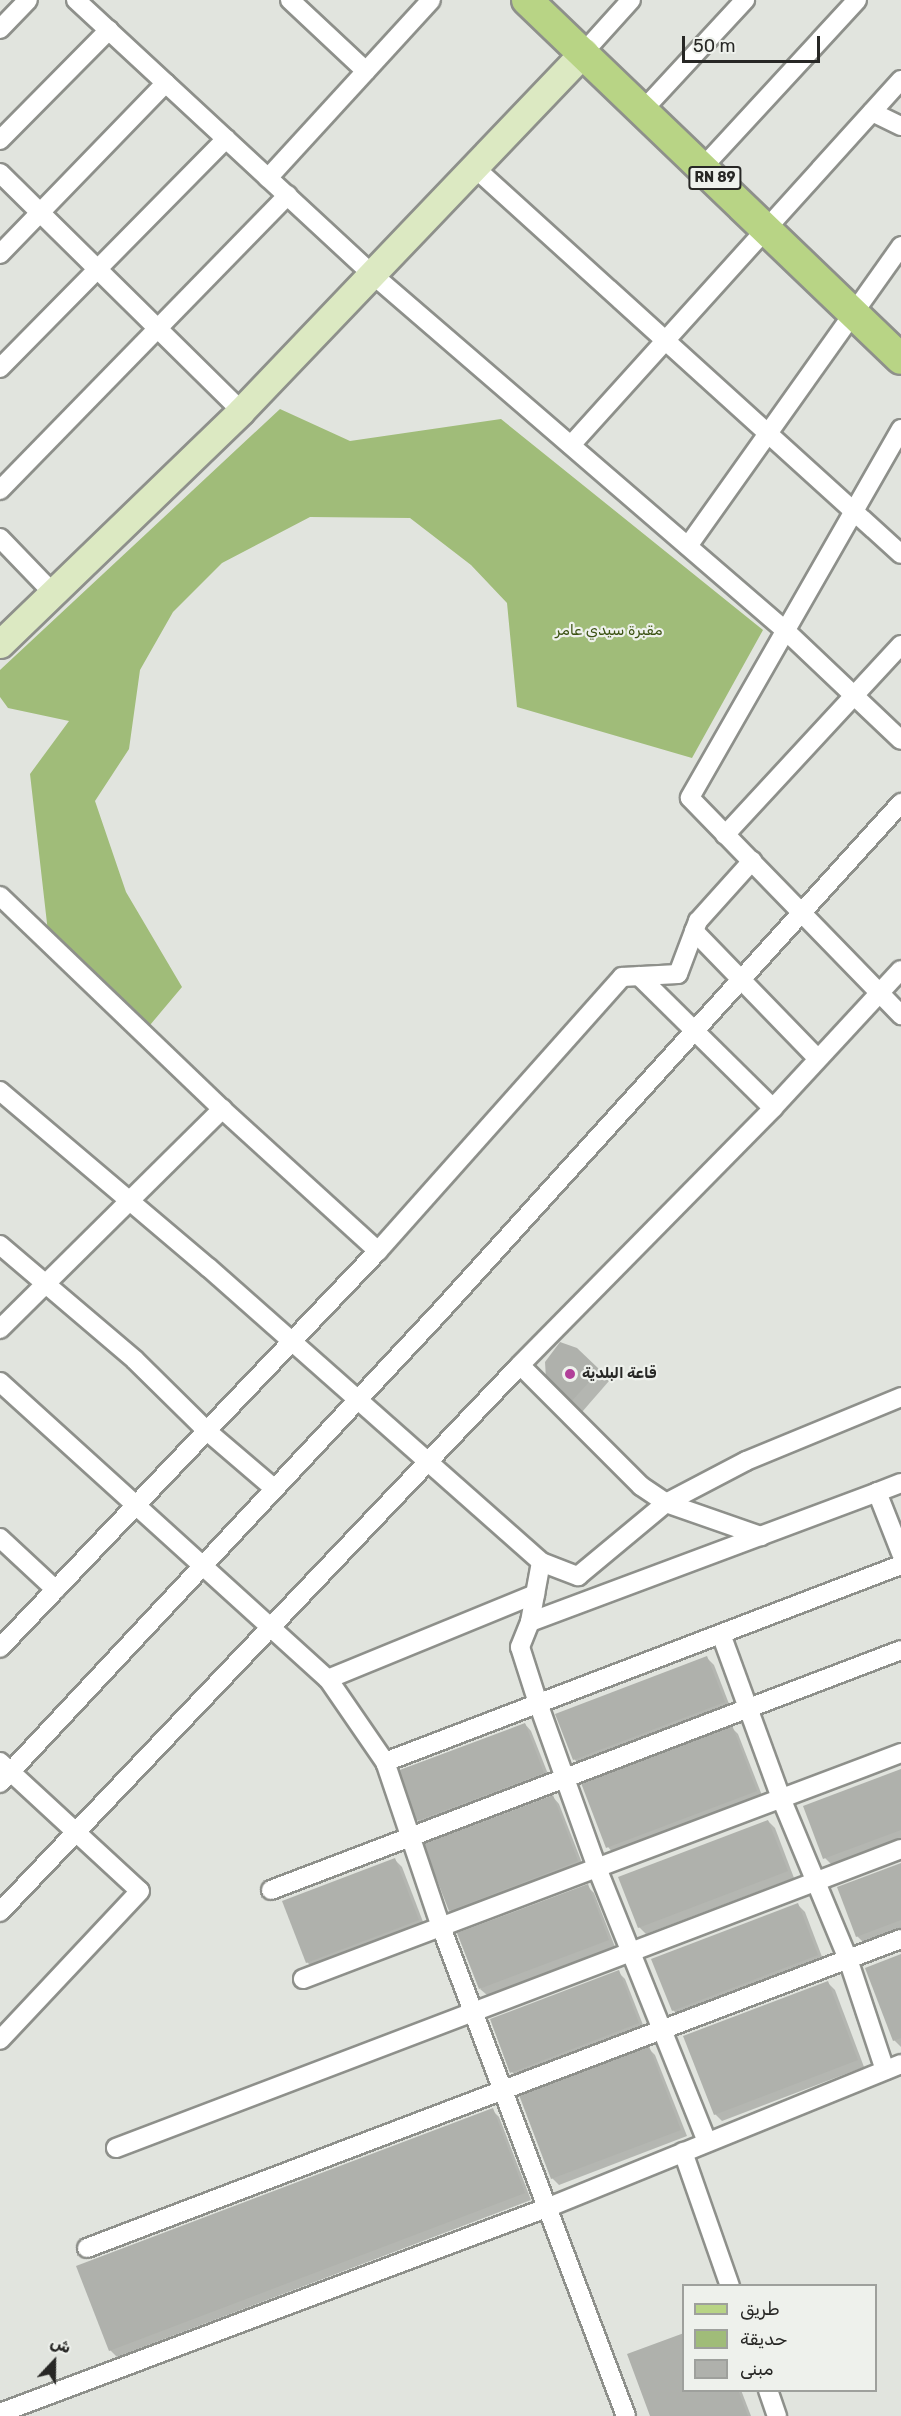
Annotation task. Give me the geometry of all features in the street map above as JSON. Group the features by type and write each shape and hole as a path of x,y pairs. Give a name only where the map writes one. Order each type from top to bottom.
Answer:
{"main road":[{"name":"RN 89","path":"527,0 644,109 901,359"},
{"path":"0,644 241,411 584,52"}],"street":[{"path":"0,29 28,0"},
{"path":"76,0 95,6 109,30 372,274 786,631 901,740"},
{"path":"290,0 366,71"},
{"path":"268,178 431,0"},
{"path":"584,52 631,0"},
{"path":"644,109 745,0"},
{"path":"703,167 857,0"},
{"path":"0,140 109,30"},
{"path":"571,445 901,80"},
{"path":"0,254 166,83"},
{"path":"872,112 901,126"},
{"path":"0,368 226,139"},
{"path":"474,166 663,342 901,554"},
{"path":"0,174 241,411"},
{"path":"0,490 288,195"},
{"path":"688,546 901,246"},
{"path":"901,429 690,798 901,1014"},
{"path":"0,538 53,593"},
{"path":"725,835 901,645"},
{"path":"0,2040 140,1891 77,1830 3,1773 203,1566 358,1400 901,803"},
{"path":"0,1648 378,1251 622,977 678,974 698,921 752,861"},
{"path":"0,896 222,1109 378,1251"},
{"path":"694,931 818,1059"},
{"path":"0,1912 426,1460 772,1108 901,970"},
{"path":"639,976 772,1108"},
{"path":"0,1091 129,1200 541,1562 578,1576 666,1503 746,1461 901,1396"},
{"path":"0,1329 222,1109"},
{"path":"0,1245 135,1360 207,1431 274,1489"},
{"path":"520,1365 641,1485 666,1503 761,1536"},
{"path":"0,1382 328,1679 385,1762 441,1927 505,2089 626,2416"},
{"path":"530,1622 901,1483"},
{"path":"877,1492 901,1553"},
{"path":"0,1538 56,1590"},
{"path":"541,1562 530,1622 520,1647 538,1703 568,1777 597,1868 633,1951 707,2142"},
{"path":"385,1762 901,1565"},
{"path":"328,1679 536,1593"},
{"path":"0,2413 549,2207 893,2067 782,1798 721,1634"},
{"path":"271,1890 901,1650"},
{"path":"303,1979 901,1753"},
{"path":"116,2148 901,1849"},
{"path":"87,2248 901,1939"},
{"path":"683,2152 729,2284"},
{"path":"768,2392 777,2416"}],"green space":[{"name":"مقبرة سيدي عامر","path":"280,409 350,441 501,419 763,630 692,758 517,707 507,603 471,565 410,518 310,517 222,563 173,612 140,670 129,749 95,801 126,892 182,987 145,1031 49,941 30,774 69,721 8,708 0,697 0,670"}],"building":[{"name":"قاعة البلدية","path":"560,1342 577,1348 600,1370 570,1403 546,1379 545,1362"},
{"path":"707,1656 725,1702 573,1760 555,1714"},
{"path":"525,1723 544,1773 416,1821 397,1771"},
{"path":"732,1725 757,1791 606,1848 581,1783"},
{"path":"901,1769 901,1830 823,1859 803,1806"},
{"path":"553,1795 578,1861 449,1911 423,1844"},
{"path":"768,1820 788,1871 638,1928 618,1877"},
{"path":"395,1858 419,1920 306,1963 282,1901"},
{"path":"901,1863 901,1920 856,1937 837,1887"},
{"path":"588,1884 609,1940 479,1989 457,1933"},
{"path":"798,1903 818,1955 672,2011 651,1959"},
{"path":"901,1954 901,2038 893,2041 865,1968"},
{"path":"619,1970 639,2023 510,2073 490,2019"},
{"path":"828,1981 858,2060 714,2115 683,2036"},
{"path":"649,2046 681,2130 551,2179 519,2095"},
{"path":"493,2108 525,2193 109,2351 76,2266"},
{"path":"682,2334 682,2392 739,2392 748,2416 650,2416 627,2354"}],"place":[{"name":"قاعة البلدية","path":"570,1374"}]}
